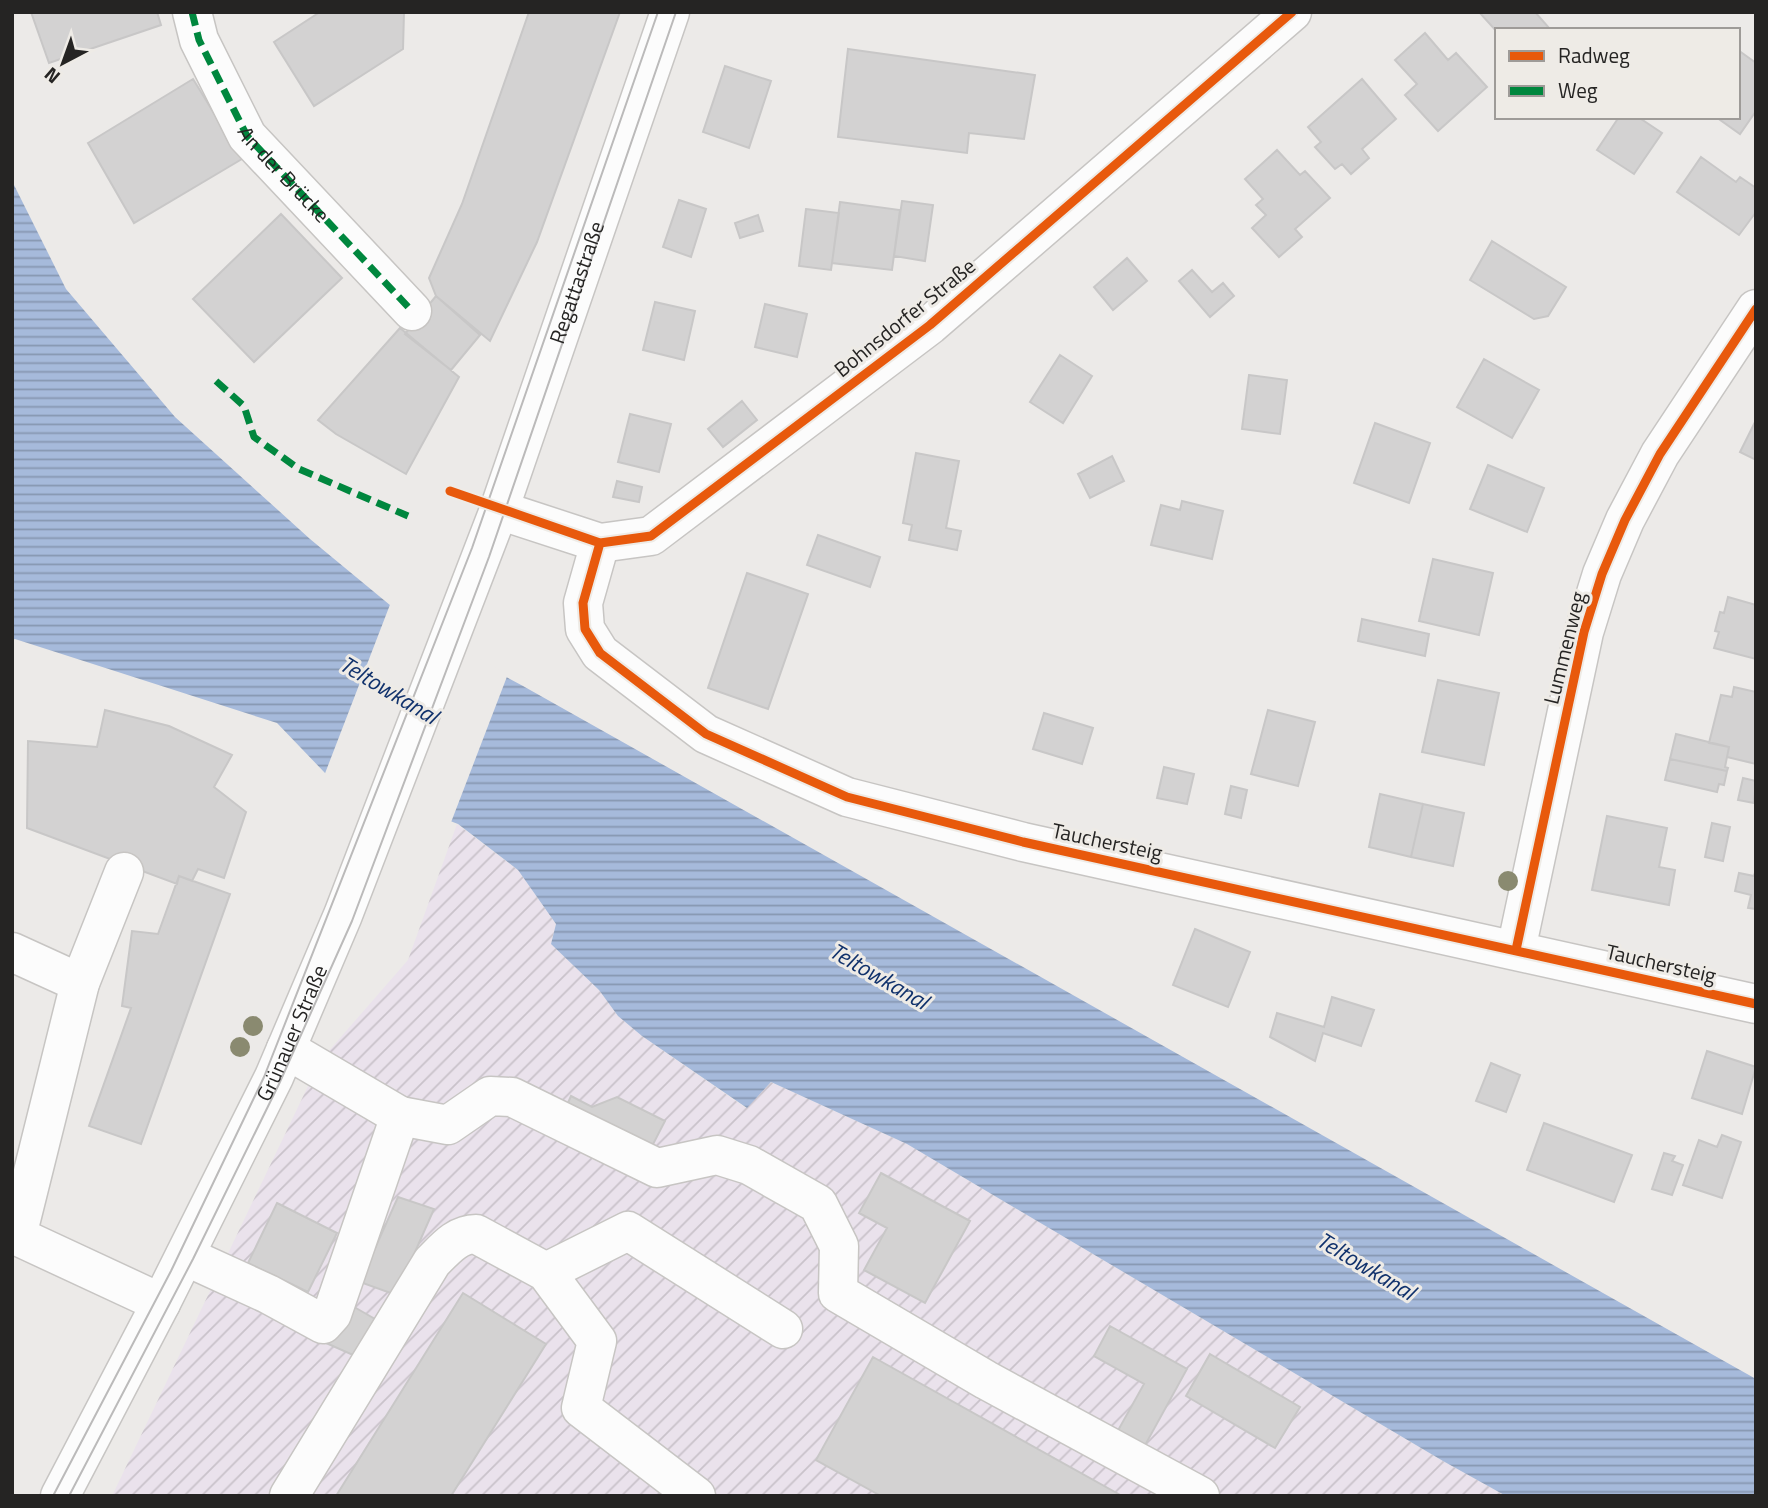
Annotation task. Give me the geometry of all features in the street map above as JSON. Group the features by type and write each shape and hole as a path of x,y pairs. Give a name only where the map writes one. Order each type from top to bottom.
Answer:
{"street":[{"name":"An der Brücke","path":"192,12 200,40 247,136 412,311"},
{"name":"Regattastraße","path":"482,553 670,12"},
{"name":"Bohnsdorfer Straße","path":"499,510 600,543 651,536 930,325 1292,12"},
{"name":"Lummenweg","path":"1516,950 1584,632 1602,574 1625,520 1660,454 1756,309"},
{"name":"Tauchersteig","path":"600,543 583,603 585,629 600,653 706,734 847,797 1023,842 1756,1004"},
{"name":"Grünauer Straße","path":"60,1496 185,1256 286,1049 343,915 482,553"},
{"path":"124,872 80,983 24,1151 17,1236 161,1303"},
{"path":"12,952 80,983"},
{"path":"286,1049 400,1116 447,1125 490,1096 512,1097 657,1168 717,1155 749,1165 818,1204 838,1246 838,1293 986,1380 1200,1496"},
{"path":"185,1256 268,1294 323,1324 332,1314 400,1116"},
{"path":"546,1272 628,1231 783,1329"},
{"path":"289,1496 432,1262 446,1247 466,1234 476,1234 546,1272 597,1341 581,1408 696,1496"}],"shaded area":[{"path":"457,824 518,870 556,924 551,944 599,990 618,1016 642,1036 746,1108 771,1082 907,1144 1506,1496 112,1496 320,1061 408,960"}],"water":[{"name":"Teltowkanal","path":"12,181 66,289 175,417 310,539 425,634 523,686 1756,1379 1756,1496 1506,1496 907,1144 771,1082 747,1108 642,1036 618,1016 599,990 551,944 556,924 518,870 458,824 325,773 277,723 12,640"}],"pier":[{"path":"391,602 427,631 508,674 450,825 324,776"}],"building":[{"path":"31,12 157,12 161,25 49,63"},
{"path":"320,12 404,12 403,49 314,106 274,42"},
{"path":"529,12 620,12 537,242 490,341 436,296 429,278 462,204"},
{"path":"1479,12 1535,12 1549,28 1495,28"},
{"path":"1425,33 1448,60 1456,53 1487,87 1438,131 1405,95 1417,84 1395,60"},
{"path":"848,49 1035,75 1024,139 969,133 967,153 838,137"},
{"path":"1740,51 1756,63 1756,111 1740,134 1719,119 1740,119"},
{"path":"725,66 771,81 749,148 703,132"},
{"path":"193,79 242,159 134,223 88,143"},
{"path":"1362,79 1396,119 1362,149 1369,158 1351,174 1342,164 1335,169 1315,147 1321,142 1308,127"},
{"path":"1618,119 1641,119 1662,133 1634,174 1597,150"},
{"path":"1277,150 1300,175 1305,171 1330,198 1295,229 1302,237 1279,257 1252,228 1266,215 1256,205 1263,199 1245,179"},
{"path":"1701,157 1736,182 1740,177 1756,188 1756,212 1739,235 1677,192"},
{"path":"679,200 706,209 691,257 663,247"},
{"path":"902,201 933,205 925,261 894,256"},
{"path":"840,202 900,210 892,270 832,263"},
{"path":"806,209 839,213 831,270 799,266"},
{"path":"281,214 342,278 254,362 193,299"},
{"path":"758,215 763,231 740,238 735,223"},
{"path":"1492,241 1566,287 1548,316 1534,319 1470,280"},
{"path":"1127,258 1147,281 1113,310 1094,287"},
{"path":"1192,270 1212,292 1223,283 1234,296 1210,317 1179,281"},
{"path":"436,296 480,335 451,370 405,334"},
{"path":"655,302 695,311 684,360 643,350"},
{"path":"765,304 807,314 797,357 755,347"},
{"path":"400,328 459,377 406,474 336,434 318,420"},
{"path":"1060,355 1092,376 1063,423 1030,402"},
{"path":"1484,359 1539,390 1512,438 1457,407"},
{"path":"1249,375 1287,380 1280,434 1242,429"},
{"path":"742,401 757,420 723,447 708,429"},
{"path":"630,414 671,424 659,472 618,462"},
{"path":"1756,420 1756,460 1740,452"},
{"path":"1375,423 1430,443 1409,503 1354,483"},
{"path":"916,453 959,461 946,528 961,531 957,550 909,540 912,525 903,523"},
{"path":"1112,456 1124,481 1090,498 1078,474"},
{"path":"1488,465 1544,488 1527,532 1470,509"},
{"path":"617,481 642,487 639,502 613,497"},
{"path":"1182,501 1223,511 1212,559 1151,545 1161,505 1180,510"},
{"path":"818,535 880,557 870,587 807,565"},
{"path":"1433,559 1493,573 1479,635 1419,621"},
{"path":"747,573 808,594 768,709 708,688"},
{"path":"1728,597 1756,605 1756,659 1714,648 1719,632 1715,631 1720,612 1724,613"},
{"path":"1362,619 1429,634 1425,656 1358,641"},
{"path":"1438,680 1499,693 1484,765 1422,752"},
{"path":"1734,687 1756,692 1756,764 1727,757 1729,747 1709,743 1721,695 1732,697"},
{"path":"105,710 169,726 232,755 214,787 246,812 224,878 198,869 192,881 179,876 177,884 27,828 28,741 97,747"},
{"path":"1268,710 1315,722 1298,786 1251,774"},
{"path":"1044,713 1093,728 1082,764 1033,749"},
{"path":"1676,734 1729,747 1725,767 1728,768 1727,771 1670,759"},
{"path":"1670,759 1727,771 1724,785 1719,784 1717,792 1665,780"},
{"path":"1164,767 1194,774 1187,804 1157,798"},
{"path":"1743,778 1756,781 1754,803 1738,800"},
{"path":"1231,786 1247,790 1241,818 1225,814"},
{"path":"1380,794 1423,804 1411,857 1369,847"},
{"path":"1423,804 1464,813 1453,866 1411,857"},
{"path":"1607,816 1667,828 1659,867 1675,870 1669,905 1592,890"},
{"path":"1712,823 1730,827 1723,861 1705,857"},
{"path":"1756,869 1756,909 1748,908 1751,895 1735,891 1739,873 1754,876"},
{"path":"179,876 230,894 141,1144 89,1126 131,1008 122,1006 132,931 158,934"},
{"path":"1195,929 1250,952 1228,1007 1173,985"},
{"path":"1332,997 1374,1010 1361,1046 1323,1033 1315,1061 1270,1037 1277,1013 1324,1027"},
{"path":"1707,1051 1756,1067 1742,1114 1692,1098"},
{"path":"1491,1063 1520,1075 1506,1112 1476,1101"},
{"path":"571,1096 592,1107 617,1097 665,1121 648,1154 564,1112"},
{"path":"1544,1123 1632,1155 1614,1202 1527,1170"},
{"path":"1722,1135 1741,1142 1722,1198 1683,1185 1699,1140 1717,1147"},
{"path":"1664,1153 1675,1156 1672,1161 1683,1165 1672,1195 1652,1189"},
{"path":"881,1173 970,1221 925,1303 864,1270 887,1228 859,1213"},
{"path":"398,1197 434,1209 396,1295 360,1282"},
{"path":"277,1203 337,1233 308,1292 248,1263"},
{"path":"463,1293 546,1344 451,1496 336,1496"},
{"path":"349,1304 375,1319 353,1355 326,1343"},
{"path":"1110,1326 1187,1369 1143,1449 1116,1434 1144,1384 1094,1356"},
{"path":"1210,1354 1300,1407 1275,1448 1186,1396"},
{"path":"873,1357 1122,1496 881,1496 816,1460"}],"tram line":[{"path":"53,1496 171,1271 264,1077 472,548 658,12"},
{"path":"69,1496 193,1259 279,1084 352,921 489,557 676,12"}],"marked path":[{"path":"192,12 199,40 247,136 412,311"},
{"path":"216,381 244,406 254,437 299,469 408,516"}],"cycle path":[{"path":"450,491 600,543 651,536 930,325 1292,12"},
{"path":"1516,950 1584,632 1602,574 1625,520 1660,454 1756,309"},
{"path":"600,543 583,603 585,629 600,653 706,734 847,797 1023,842 1756,1004"}]}
